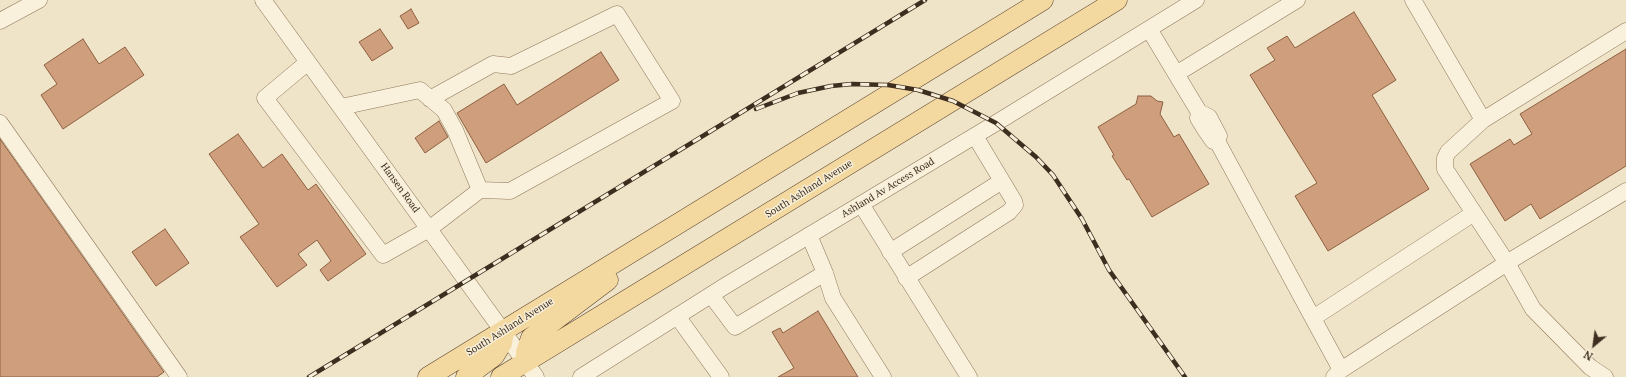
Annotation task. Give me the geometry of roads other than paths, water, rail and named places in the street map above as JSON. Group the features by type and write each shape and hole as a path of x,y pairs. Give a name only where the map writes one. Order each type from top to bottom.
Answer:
{"main road":[{"name":"South Ashland Avenue","path":"428,377 1043,0"},
{"name":"South Ashland Avenue","path":"501,377 531,370 1117,0"},
{"path":"531,370 526,352 531,338 636,260 654,239"},
{"path":"466,377 494,356 502,343 504,331"}],"street":[{"name":"Hansen Road","path":"263,0 531,370"},
{"name":"Ashland Av Access Road","path":"581,377 711,294 975,136 1196,0"},
{"path":"1176,74 1297,0"},
{"path":"1413,0 1483,120"},
{"path":"0,21 17,5 37,1"},
{"path":"308,62 265,98 383,255 429,229 480,190 510,191 672,101 617,14 510,66 493,64 430,99"},
{"path":"1149,29 1199,112 1198,118 1213,141 1217,141 1313,318 1337,373 1507,263 1626,191"},
{"path":"1604,377 1590,367 1534,309 1507,263 1445,169 1445,158 1452,146 1483,120 1626,31"},
{"path":"341,107 420,90 444,110 455,130 480,190"},
{"path":"0,123 179,377"},
{"path":"906,278 1009,212 1015,205 975,136"},
{"path":"890,252 1002,181"},
{"path":"861,204 969,377"},
{"path":"1313,318 1474,213"},
{"path":"809,235 825,273 833,298 883,377"},
{"path":"711,294 734,327 825,273"},
{"path":"677,316 721,377"}],"railway":[{"path":"309,377 925,0"},
{"path":"756,109 798,93 831,86 852,84 888,85 918,90 953,101 996,123 1036,157 1053,175 1082,219 1109,270 1185,377"}]}
